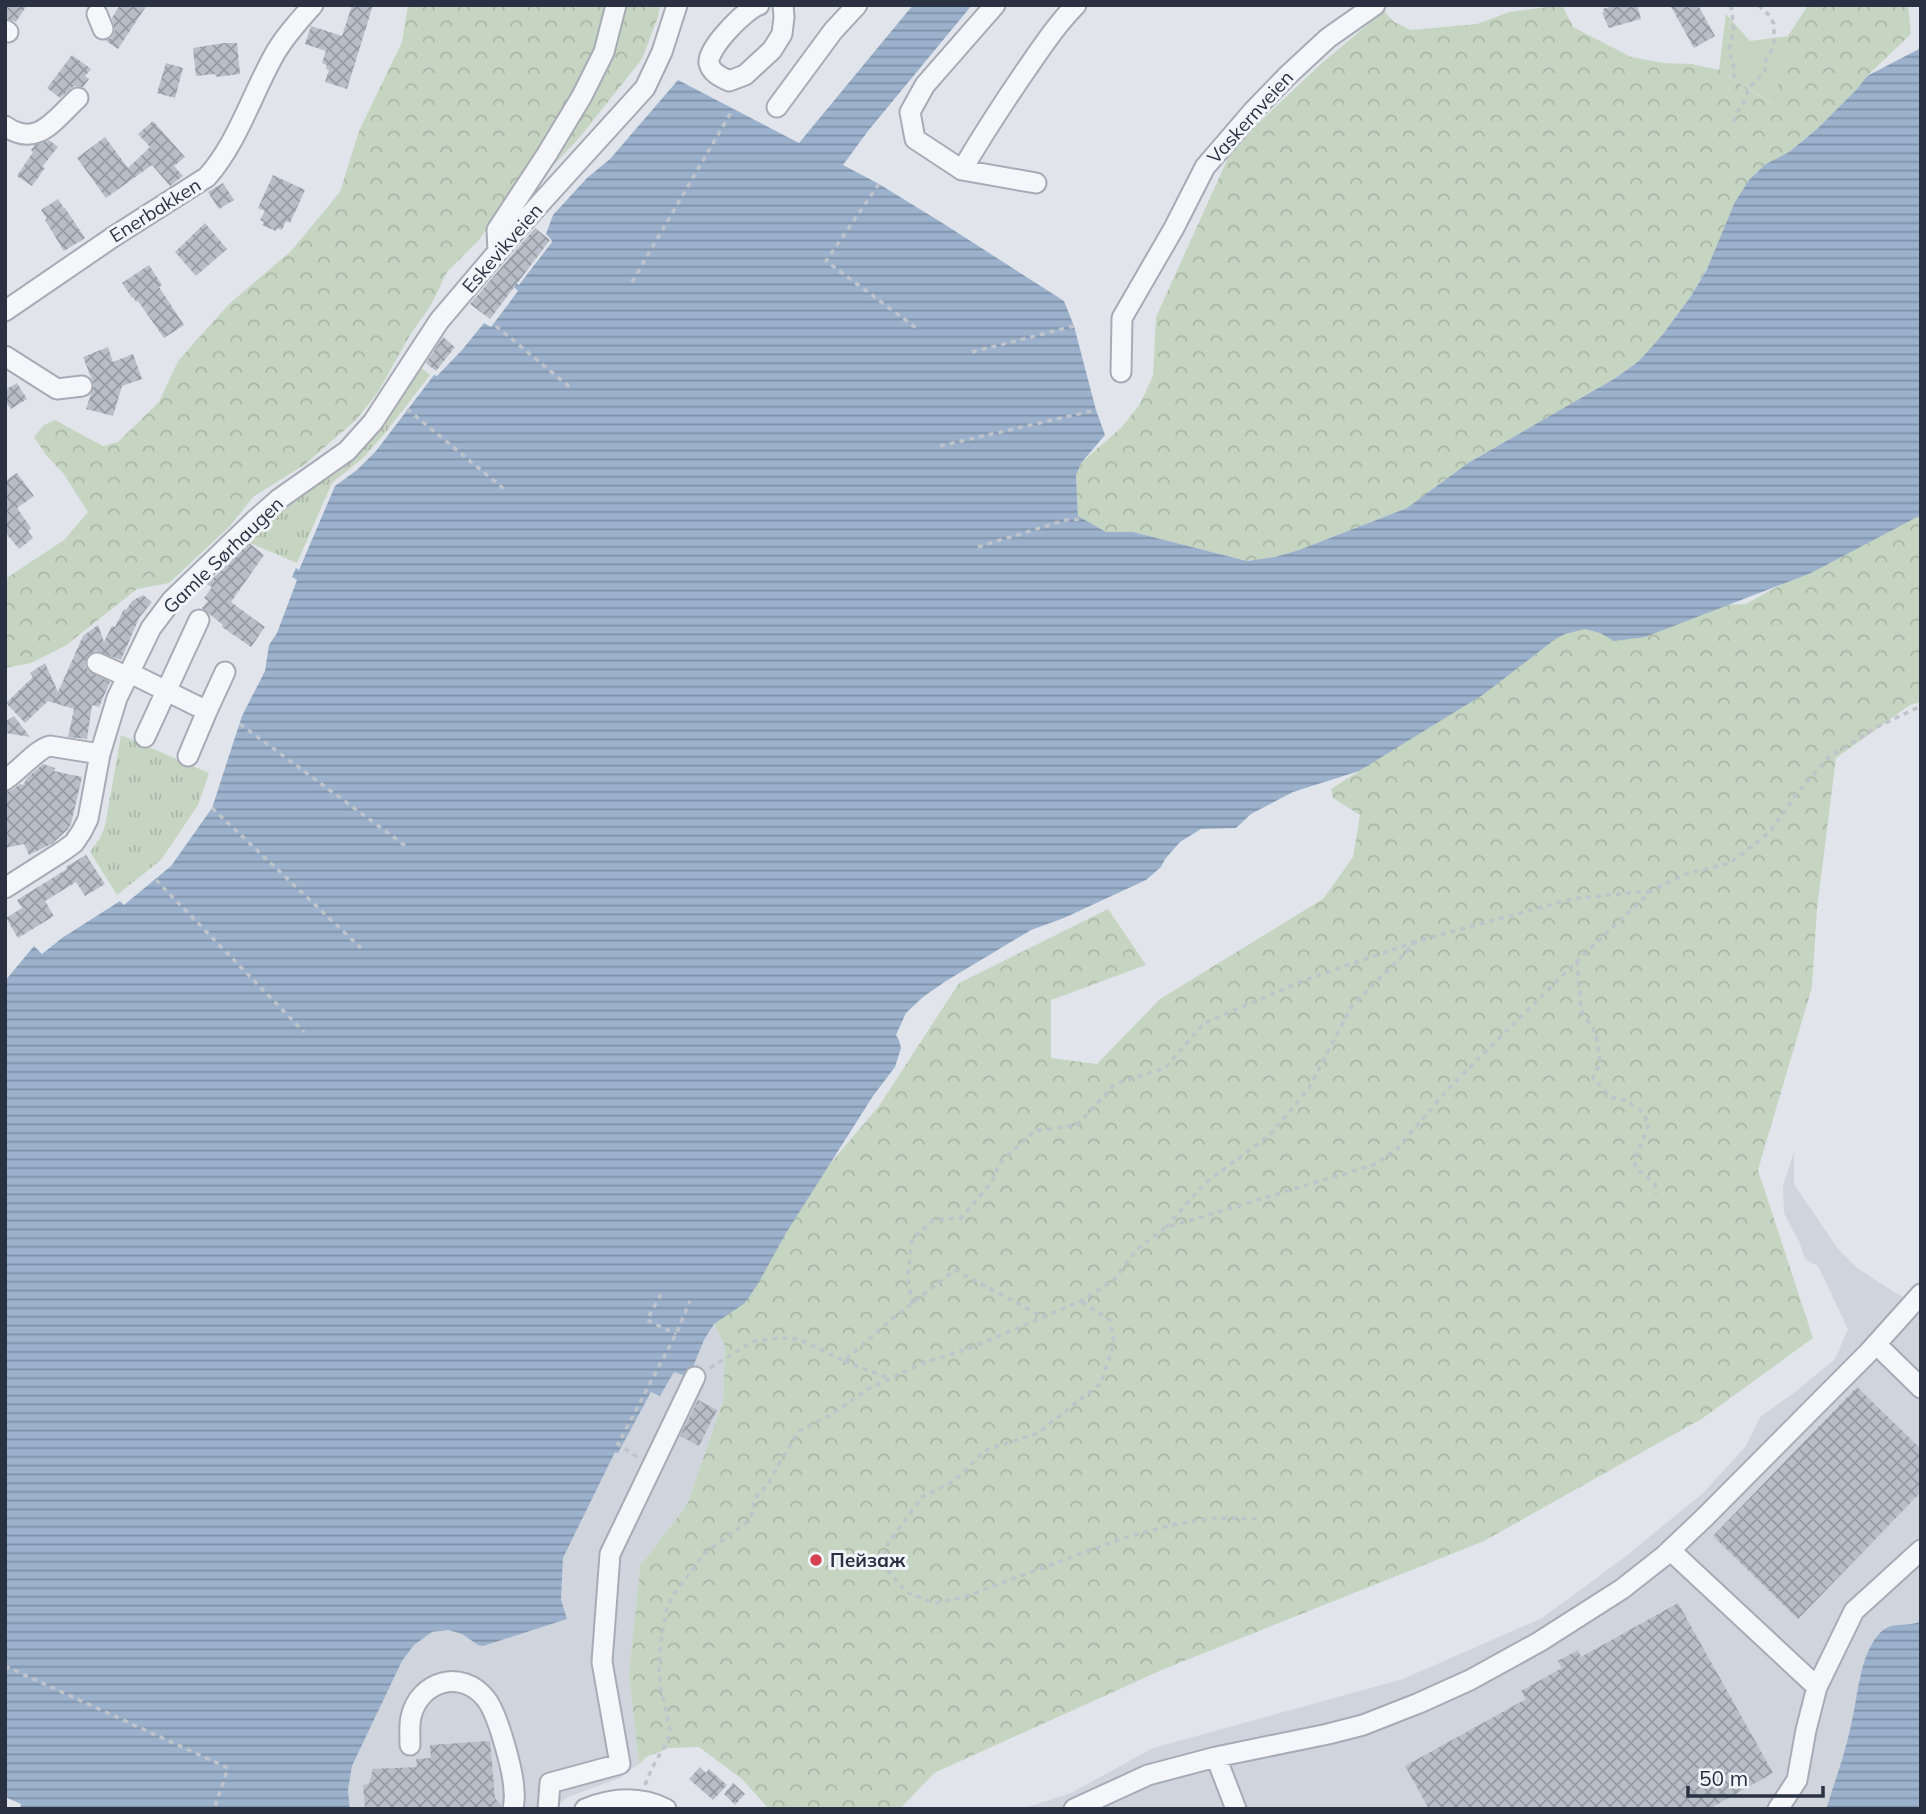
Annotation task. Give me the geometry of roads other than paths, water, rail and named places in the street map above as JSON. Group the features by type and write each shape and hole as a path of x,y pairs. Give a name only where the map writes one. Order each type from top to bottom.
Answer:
{"street":[{"name":"Enerbakken","path":"5,312 113,237 207,177 219,165 274,54 313,5"},
{"path":"498,251 497,230 582,96 604,52 616,5"},
{"name":"Eskevikveien","path":"307,479 347,450 373,422 439,321 498,251 645,88 662,52 677,5"},
{"path":"760,5 752,7 741,17 711,52 708,60 710,67 729,81 745,75 772,50 782,34 783,5"},
{"path":"777,107 857,5"},
{"path":"995,5 925,85 910,112 915,139 962,170 1036,183"},
{"path":"962,170 1027,69 1076,5"},
{"name":"Vaskernveien","path":"1121,372 1122,318 1174,228 1205,167 1287,76 1328,38 1375,5"},
{"path":"5,126 17,135 41,132 78,99"},
{"path":"5,356 57,389 82,386"},
{"name":"Gamle Sørhaugen","path":"5,888 69,847 82,831 88,819 100,754 117,698 151,628 172,600 254,521 307,479"},
{"path":"145,737 199,620"},
{"path":"97,663 166,690 207,711"},
{"path":"188,756 225,672"},
{"path":"7,776 29,762 43,747 100,754"},
{"path":"1074,1809 1148,1775 1216,1756 1363,1725 1450,1689 1539,1642 1622,1589 1670,1550 1715,1508 1876,1344 1921,1294"},
{"path":"1876,1344 1921,1388"},
{"path":"548,1809 550,1783 620,1764 602,1661 610,1554 695,1377"},
{"path":"1670,1550 1817,1687"},
{"path":"1778,1809 1797,1780 1817,1687 1854,1611 1921,1550"},
{"path":"410,1745 411,1715 432,1687 447,1681 459,1681 473,1688 485,1697 494,1712 512,1776 513,1809"},
{"path":"1216,1756 1236,1809"},
{"path":"585,1809 622,1800 642,1801 666,1809"}],"water":[{"path":"913,5 972,5 843,165 944,224 1064,301 1074,326 1105,435 1082,462 1076,475 1078,516 1106,532 1133,532 1247,561 1299,550 1407,508 1468,463 1614,379 1639,361 1691,296 1707,269 1735,202 1749,180 1766,164 1789,152 1817,129 1867,76 1921,48 1921,515 1811,573 1645,637 1614,641 1585,629 1565,634 1484,694 1359,771 1293,792 1251,814 1236,828 1201,829 1180,842 1161,867 1146,880 1064,918 1031,930 923,997 906,1013 896,1035 901,1048 895,1067 873,1096 745,1303 714,1324 704,1340 689,1377 674,1372 660,1396 651,1392 618,1453 615,1452 563,1558 561,1600 567,1619 483,1646 462,1634 448,1630 432,1632 414,1645 402,1661 352,1766 348,1790 350,1809 20,1809 21,1804 5,1797 5,981 34,946 42,954 120,901 124,905 171,866 212,808 242,716 265,671 269,645 277,633 297,580 292,577 296,568 299,570 335,486 357,470 376,451 434,375 437,376 462,350 484,323 491,327 518,291 510,283 511,280 519,285 552,242 546,234 553,215 587,178 610,159 678,80 799,143"},
{"path":"1921,1621 1921,1809 1826,1809 1846,1746 1863,1664 1873,1642 1885,1629"}],"place":[{"name":"Пейзаж","path":"816,1560"}]}
